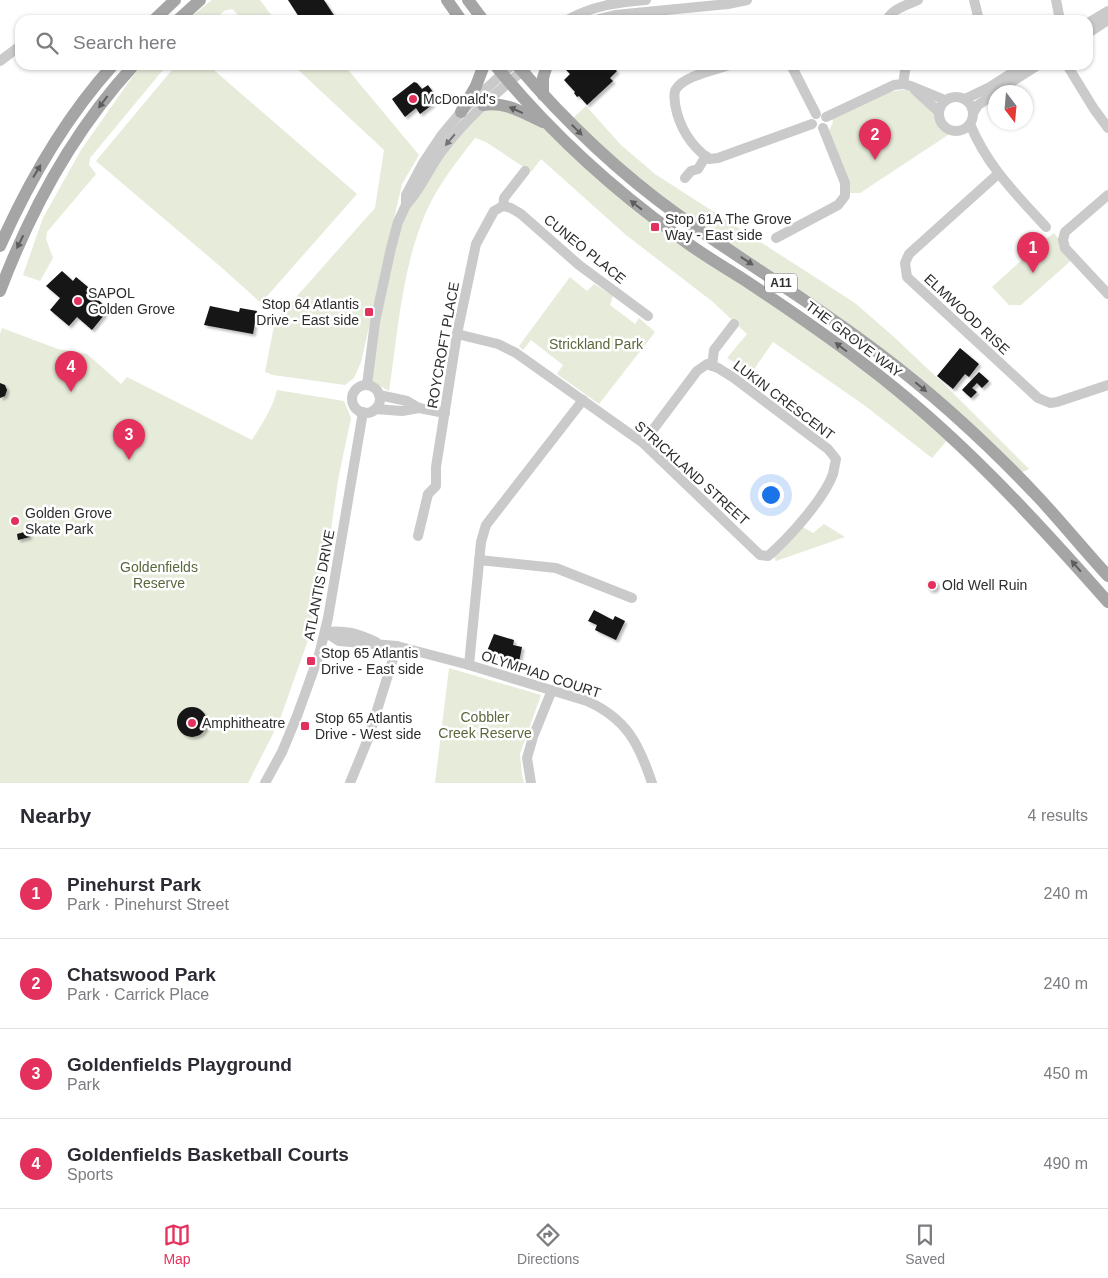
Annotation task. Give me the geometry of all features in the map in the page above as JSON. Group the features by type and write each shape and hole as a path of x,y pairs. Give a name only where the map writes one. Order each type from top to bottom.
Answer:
{"main road":[{"path":"159,15 175,0"},
{"path":"184,15 200,0"},
{"path":"447,0 458,15"},
{"path":"468,0 479,15"},
{"path":"0,246 30,182 79,106 109,70"},
{"path":"0,291 40,198 79,135 118,82 129,70"},
{"path":"461,112 476,86 482,70"},
{"name":"THE GROVE WAY","path":"512,70 543,95 595,147 652,195 702,232 822,311 880,354 922,389 1008,467 1040,499 1108,576"},
{"name":"THE GROVE WAY","path":"512,70 547,124 582,158 636,205 679,238 808,322 894,388 988,471 1044,529 1108,602"},
{"path":"543,95 543,78 545,70"},
{"path":"483,105 492,103 504,105 547,124"}],"street":[{"path":"577,15 612,3 646,0"},
{"path":"615,15 719,5 746,0"},
{"path":"890,15 918,0"},
{"path":"974,0 978,15"},
{"path":"1056,0 1059,15"},
{"path":"1093,21 1108,11"},
{"path":"1093,29 1108,20"},
{"path":"0,61 15,50"},
{"path":"406,205 406,195 432,147 461,112 512,70"},
{"path":"367,385 376,322 398,222 406,205 414,197 440,152 512,70"},
{"path":"713,70 694,76 676,88 674,94 677,117 681,128 709,159 718,158 818,119 894,86 907,85 945,100"},
{"path":"776,238 838,205 845,196 846,190 823,128 827,125 818,119 794,70"},
{"path":"905,70 907,85 938,111"},
{"path":"965,99 990,87 1016,70"},
{"path":"1008,85 1030,70"},
{"path":"1070,70 1108,128"},
{"path":"970,124 960,130 949,130 945,128 939,119 938,111 945,100 954,96 965,99 970,103 973,113"},
{"path":"984,155 970,124 973,113 978,105 988,98"},
{"path":"960,130 1046,227"},
{"path":"685,178 691,171 698,169 706,156"},
{"name":"ROYCROFT PLACE","path":"418,536 428,494 436,486 436,467 457,334 476,244 494,211 503,206 504,198 525,170"},
{"name":"ELMWOOD RISE","path":"998,174 909,254 904,269 907,277 1038,398 1050,403 1057,402 1108,385"},
{"path":"1108,195 1065,232 1063,240 1065,248 1108,294"},
{"name":"CUNEO PLACE","path":"503,206 511,208 520,214 579,266 648,316"},
{"path":"712,366 714,350 734,324"},
{"name":"STRICKLAND STREET","path":"457,334 498,344 516,353 643,443 760,555 768,556 776,549"},
{"name":"LUKIN CRESCENT","path":"643,443 697,371 707,364 718,368 742,384 828,449 836,459 833,474 819,498 776,549"},
{"path":"367,385 376,389 380,400 375,409 370,412 363,412 354,407 352,396 357,388 367,385"},
{"path":"379,395 408,401 419,408"},
{"path":"469,665 481,542 486,525 582,400"},
{"path":"375,409 402,410 419,408 445,413"},
{"name":"ATLANTIS DRIVE","path":"265,783 282,752 297,716 325,632 363,412"},
{"path":"479,560 556,568 632,598"},
{"name":"OLYMPIAD COURT","path":"325,632 339,641 397,646 588,700 599,706 624,726 638,746 652,783"},
{"path":"350,783 368,739 397,646"},
{"path":"531,783 527,758 533,737 552,690"}],"green space":[{"path":"212,0 260,0 271,15 239,15 232,9 224,11 220,15 193,15"},
{"path":"138,70 163,70 90,158 89,165 96,174 47,232 46,239 53,258 40,281 23,275 43,218 81,150"},
{"path":"172,70 214,70 357,194 261,303 96,161"},
{"path":"298,70 348,70 419,155 402,184 361,362 354,378 345,385 273,375 265,372 275,321 375,208 384,150"},
{"path":"910,90 934,113 938,125 951,133 860,193 849,193 829,131 833,122 832,118 890,92"},
{"path":"481,102 547,124 582,158 950,437 932,458 864,405 773,342 752,372 727,358 747,334 713,302 626,235 541,159 531,172 486,142 475,138 436,192 418,233 406,277 389,391 380,386 367,385 386,273 419,175 456,124"},
{"path":"586,106 621,145 655,174 855,303 951,391 1029,469 1016,475 881,354 682,218 569,122"},
{"path":"1054,233 1074,258 1021,305 1009,305 992,287"},
{"name":"Strickland Park","path":"570,277 587,291 594,284 613,296 610,305 635,324 639,318 655,332 599,404 557,374 563,365 531,340 523,350 519,346"},
{"name":"Goldenfields Reserve","path":"2,328 58,349 87,354 121,384 127,377 252,440 270,410 277,390 344,401 351,418 338,480 329,544 307,643 279,722 248,783 0,783 0,334"},
{"path":"824,524 845,537 776,561 774,557 803,527 813,533"},
{"name":"Cobbler Creek Reserve","path":"449,668 541,695 520,754 524,783 435,783"}],"building":[{"path":"288,0 324,0 334,15 298,15"},
{"path":"566,70 617,71 610,78 613,81 587,105 579,96 577,97 564,80 570,74"},
{"name":"McDonald's","path":"414,82 422,89 428,85 434,97 432,105 420,114 416,108 405,117 392,99"},
{"name":"SAPOL Golden Grove","path":"62,271 73,281 76,277 94,292 92,295 109,309 92,330 77,317 69,326 50,310 60,298 46,286"},
{"path":"210,306 239,312 240,308 257,311 253,334 204,325"},
{"path":"960,348 979,364 969,377 965,374 953,389 937,376"},
{"path":"979,372 989,381 982,388 977,383 972,388 977,392 971,398 962,390"},
{"path":"0,383 5,385 7,390 5,396 0,398"},
{"path":"28,531 30,537 18,540 17,534"},
{"name":"Old Well Ruin","path":"932,579 938,585 932,591 926,585"},
{"path":"594,610 613,620 615,616 625,621 616,640 595,630 597,625 588,621"},
{"path":"494,634 514,640 513,645 522,647 519,662 490,654 491,652 487,651"},
{"name":"Amphitheatre","path":"192,707 203,711 207,722 203,733 192,737 181,733 177,722 181,711"}],"place":[{"name":"McDonald's","path":"413,99"},
{"name":"Chatswood Park","path":"875,160"},
{"name":"Stop 61A The Grove Way - East side","path":"655,227"},
{"name":"Pinehurst Park","path":"1033,273"},
{"name":"SAPOL Golden Grove","path":"78,301"},
{"name":"Stop 64 Atlantis Drive - East side","path":"369,312"},
{"name":"Goldenfields Basketball Courts","path":"71,392"},
{"name":"Goldenfields Playground","path":"129,460"},
{"name":"Golden Grove Skate Park","path":"15,521"},
{"name":"Old Well Ruin","path":"932,585"},
{"name":"Stop 65 Atlantis Drive - East side","path":"311,661"},
{"name":"Amphitheatre","path":"192,723"},
{"name":"Stop 65 Atlantis Drive - West side","path":"305,726"}]}
